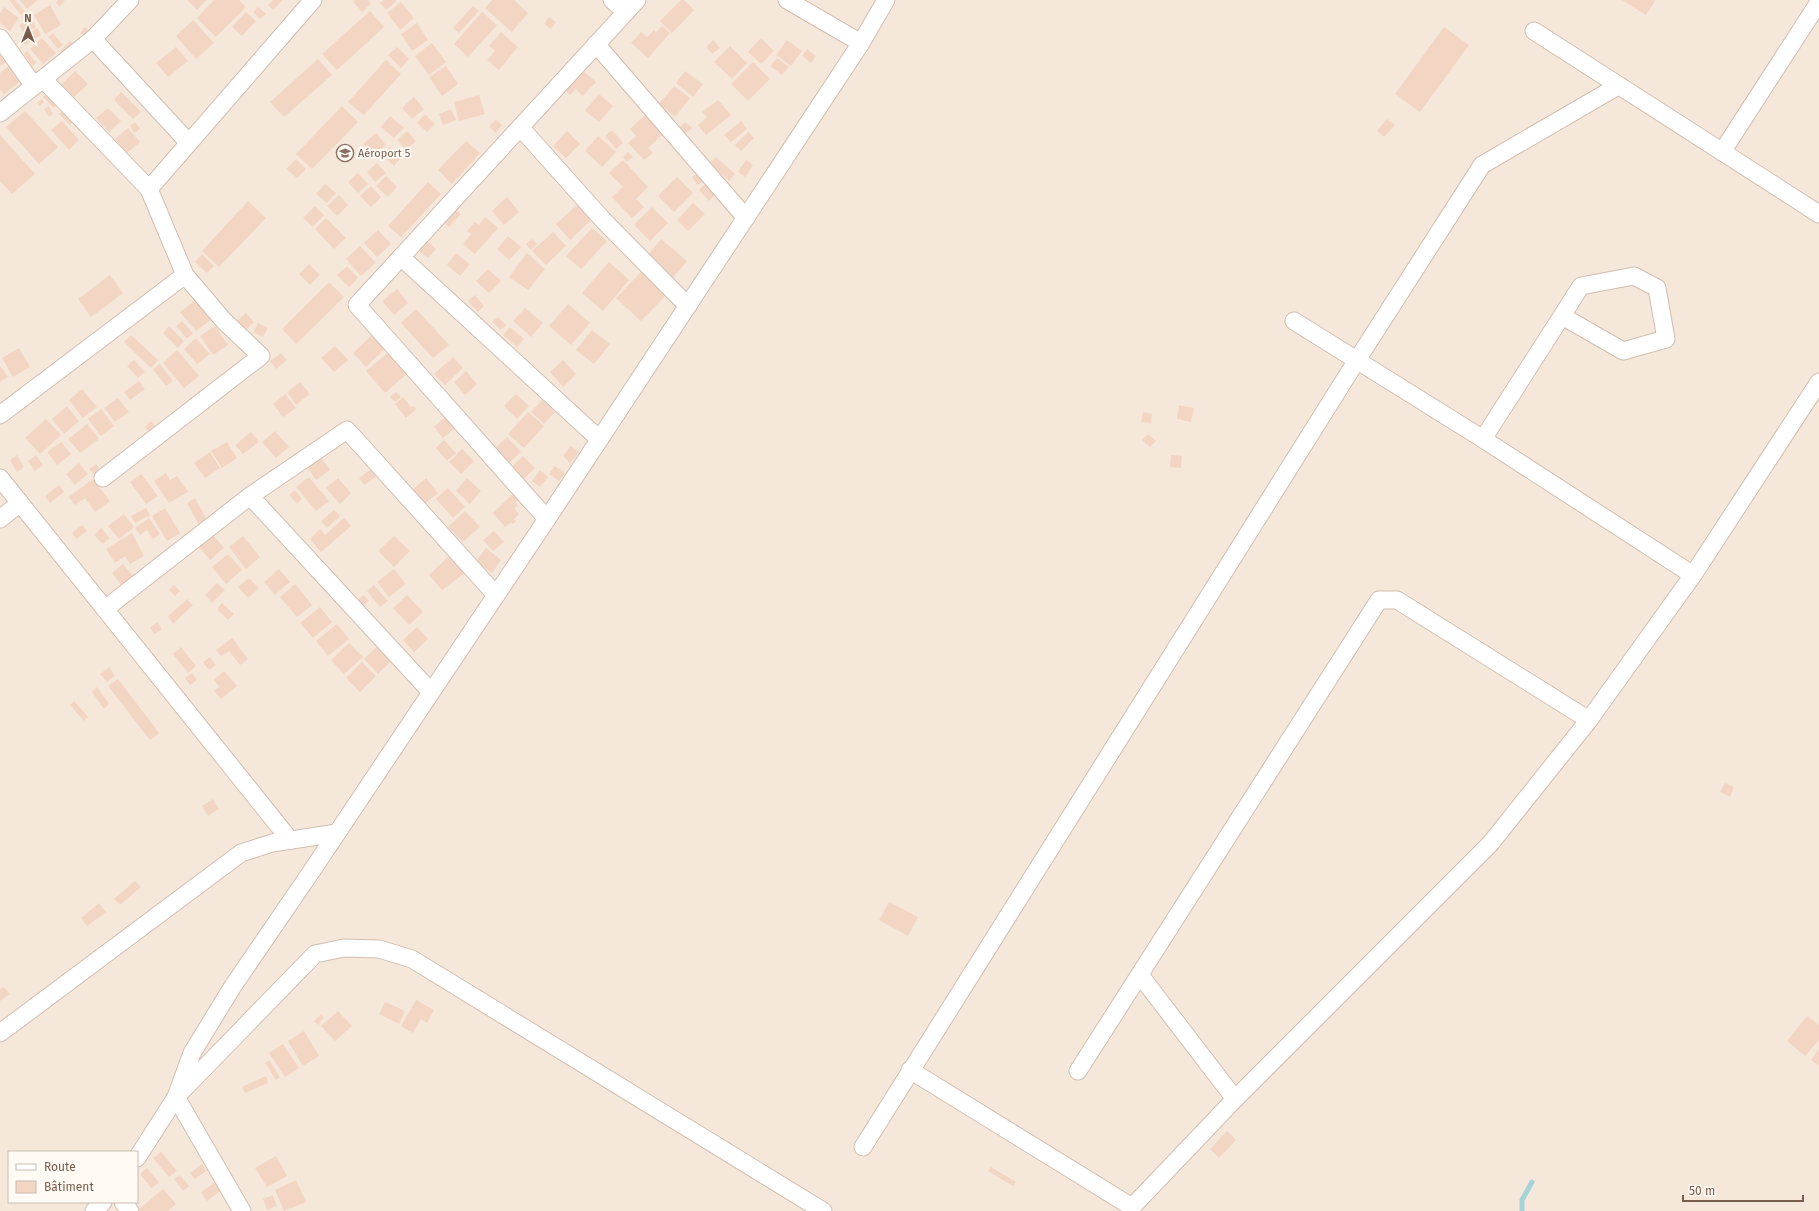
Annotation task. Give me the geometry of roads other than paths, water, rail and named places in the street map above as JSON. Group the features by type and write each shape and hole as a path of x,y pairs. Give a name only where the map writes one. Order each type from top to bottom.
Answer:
{"street":[{"path":"0,113 93,39 130,0"},
{"path":"149,189 313,0"},
{"path":"547,519 357,305 631,6 612,0"},
{"path":"787,0 861,43"},
{"path":"176,1097 192,1053 233,986 547,519 861,43 886,0"},
{"path":"1722,152 1819,2"},
{"path":"1534,31 1819,214"},
{"path":"0,38 38,82 149,189 185,276 224,321 261,356 103,478"},
{"path":"93,39 189,143"},
{"path":"596,44 746,218"},
{"path":"863,1146 1357,360 1482,165 1618,86"},
{"path":"520,127 603,220 688,306"},
{"path":"401,257 599,439"},
{"path":"0,415 185,276"},
{"path":"1483,439 1580,286 1634,276 1657,288 1666,339 1623,351 1562,316"},
{"path":"1294,321 1483,439 1693,575"},
{"path":"910,1070 1132,1207 1235,1100 1490,844 1589,720 1693,575 1819,382"},
{"path":"105,609 250,496 347,430 496,595"},
{"path":"0,478 290,840"},
{"path":"250,496 431,692"},
{"path":"0,519 20,503"},
{"path":"1078,1070 1380,600 1397,600 1589,720"},
{"path":"0,1033 241,853 272,843 337,833"},
{"path":"138,1156 176,1097 315,954 344,948 379,949 412,959 824,1211"},
{"path":"1140,975 1235,1100"},
{"path":"176,1097 242,1211"},
{"path":"94,1211 102,1203"},
{"path":"124,1203 130,1211"}],"waterway":[{"path":"1522,1211 1522,1200 1532,1182"}],"place":[{"name":"Aéroport 5","path":"345,153"}]}
